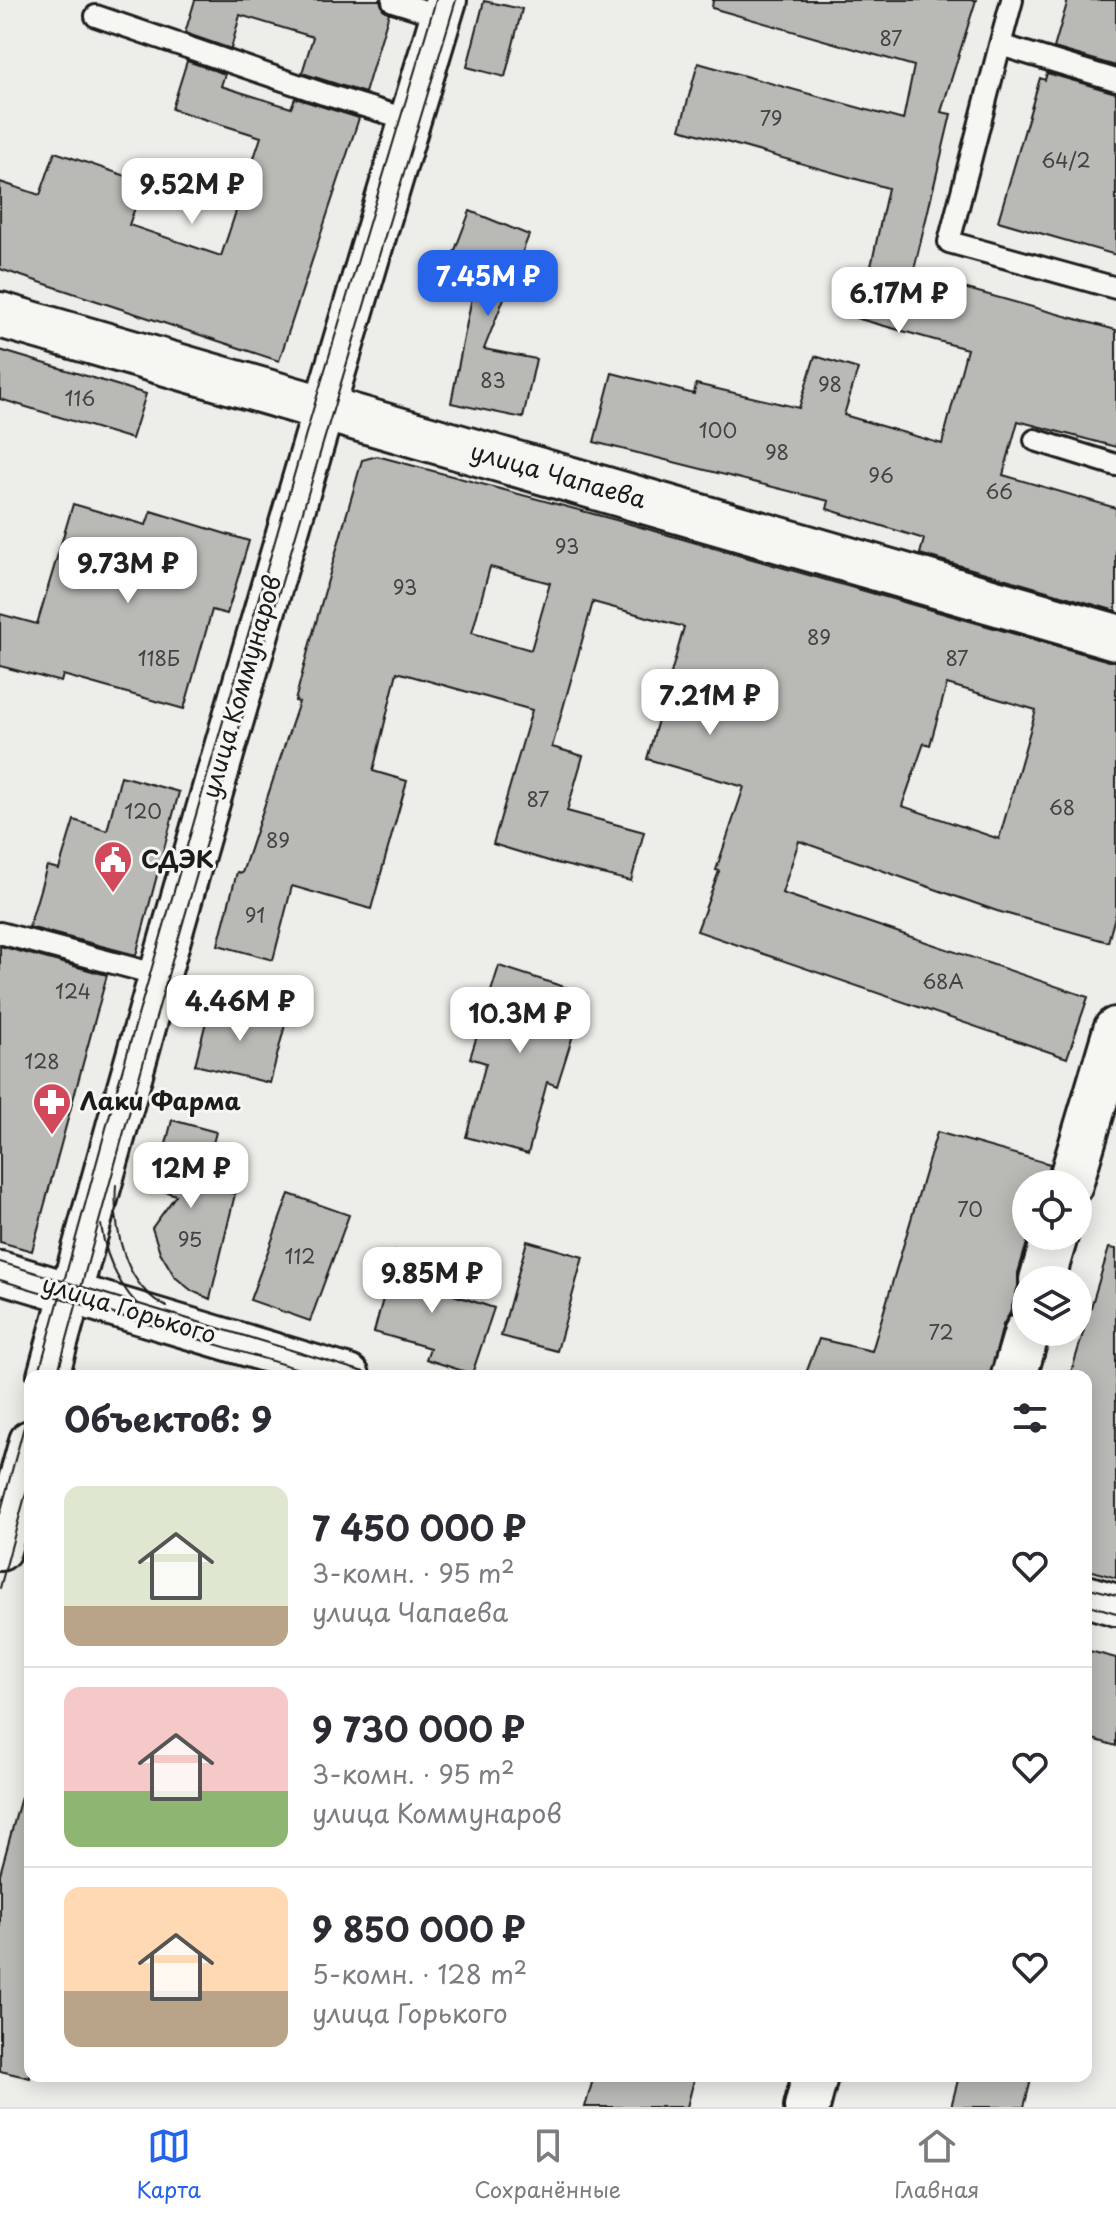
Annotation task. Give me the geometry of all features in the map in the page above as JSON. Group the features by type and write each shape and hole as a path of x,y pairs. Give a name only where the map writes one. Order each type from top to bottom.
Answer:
{"street":[{"name":"улица Коммунаров","path":"50,1370 159,975 323,407 444,8"},
{"name":"улица Чапаева","path":"0,315 1116,637"},
{"path":"1074,1170 1116,1030"},
{"name":"улица Горького","path":"0,1272 329,1370"},
{"path":"1016,1370 1023,1346"},
{"path":"0,1550 24,1463"},
{"path":"1092,1598 1116,1605"},
{"path":"807,2107 813,2082"}],"lane":[{"path":"1012,0 949,242 1116,288"},
{"path":"393,1 444,8"},
{"path":"96,16 410,120"},
{"path":"1000,45 1116,80"},
{"path":"1035,440 1116,465"},
{"path":"0,933 159,975"}],"building":[{"path":"195,0 380,0 383,9 389,13 365,93 302,73 313,37 240,15 231,49 185,33"},
{"path":"713,0 976,0 941,112 951,114 913,274 1116,330 1116,447 1018,421 1003,475 1116,508 1116,611 920,554 924,539 827,509 829,501 594,442 612,373 694,394 696,384 799,408 815,356 858,369 844,415 942,444 967,349 856,318 888,188 680,129 698,63 903,120 914,66 712,8"},
{"path":"1068,0 1116,0 1116,66 1054,48"},
{"path":"484,1 522,9 505,77 467,67"},
{"path":"187,61 225,74 221,86 291,108 295,98 359,118 279,361 0,269 0,182 40,195 55,152 144,182 129,225 221,256 261,137 172,109"},
{"path":"1047,73 1116,93 1116,255 998,221 1040,78 1045,80"},
{"path":"470,211 529,235 484,349 536,359 523,418 451,403 472,297 442,284"},
{"path":"0,350 146,394 132,439 0,399"},
{"path":"377,456 1116,661 1116,913 1108,942 997,911 799,841 782,893 1088,997 1067,1058 697,931 744,787 647,759 684,627 593,602 552,747 583,756 567,811 644,832 631,881 493,844 532,710 397,672 373,771 407,781 371,909 292,886 273,960 218,945 237,872 242,873 299,702 295,701 309,647 362,460","holes":["490,567 550,583 531,650 472,633","947,684 1036,710 999,839 902,806 924,743 930,745"]},
{"path":"73,504 146,525 151,511 249,541 227,614 212,610 184,709 63,675 61,682 0,666 0,614 37,624"},
{"path":"121,776 179,792 136,955 29,927 47,866 59,869 74,820 107,831"},
{"path":"0,946 107,975 32,1251 0,1242"},
{"path":"499,966 586,994 557,1086 547,1082 528,1154 466,1137 486,1063 470,1058"},
{"path":"211,1002 286,1021 270,1083 195,1065"},
{"path":"172,1120 216,1132 202,1185 235,1194 210,1299 192,1291 175,1277 160,1252 152,1228 176,1195 155,1188"},
{"path":"937,1132 1050,1164 1049,1170 1012,1170 1012,1250 1025,1250 1020,1266 1012,1266 1012,1306 1003,1325 992,1370 807,1370 819,1339 872,1351"},
{"path":"289,1194 349,1215 310,1321 250,1300"},
{"path":"527,1241 583,1257 557,1351 501,1336"},
{"path":"1109,1248 1116,1249 1116,1578 1092,1571 1092,1370 1072,1370 1079,1346 1092,1346 1092,1304"},
{"path":"396,1251 439,1262 432,1288 494,1308 473,1370 460,1370 426,1359 430,1348 374,1332"},
{"path":"1092,1652 1116,1658 1116,1746 1092,1739"},
{"path":"21,1797 24,1797 24,2077 0,2071 0,1874"},
{"path":"592,2082 693,2082 687,2107 585,2107"},
{"path":"957,2082 1030,2082 1024,2107 951,2107"}],"tram line":[{"path":"40,1370 114,1099 309,423 436,0"},
{"path":"59,1370 201,859 456,0"},
{"path":"116,1185 117,1220 124,1255 140,1285 152,1298 167,1307"},
{"path":"101,1225 113,1267 137,1304"},
{"path":"0,1262 357,1370"},
{"path":"0,1280 302,1370"},
{"path":"0,1514 24,1427"},
{"path":"0,1588 24,1500"},
{"path":"1092,1589 1116,1595"},
{"path":"1092,1606 1116,1613"}],"place":[{"name":"СДЭК","path":"113,894"},
{"name":"Лаки Фарма","path":"52,1136"}]}
